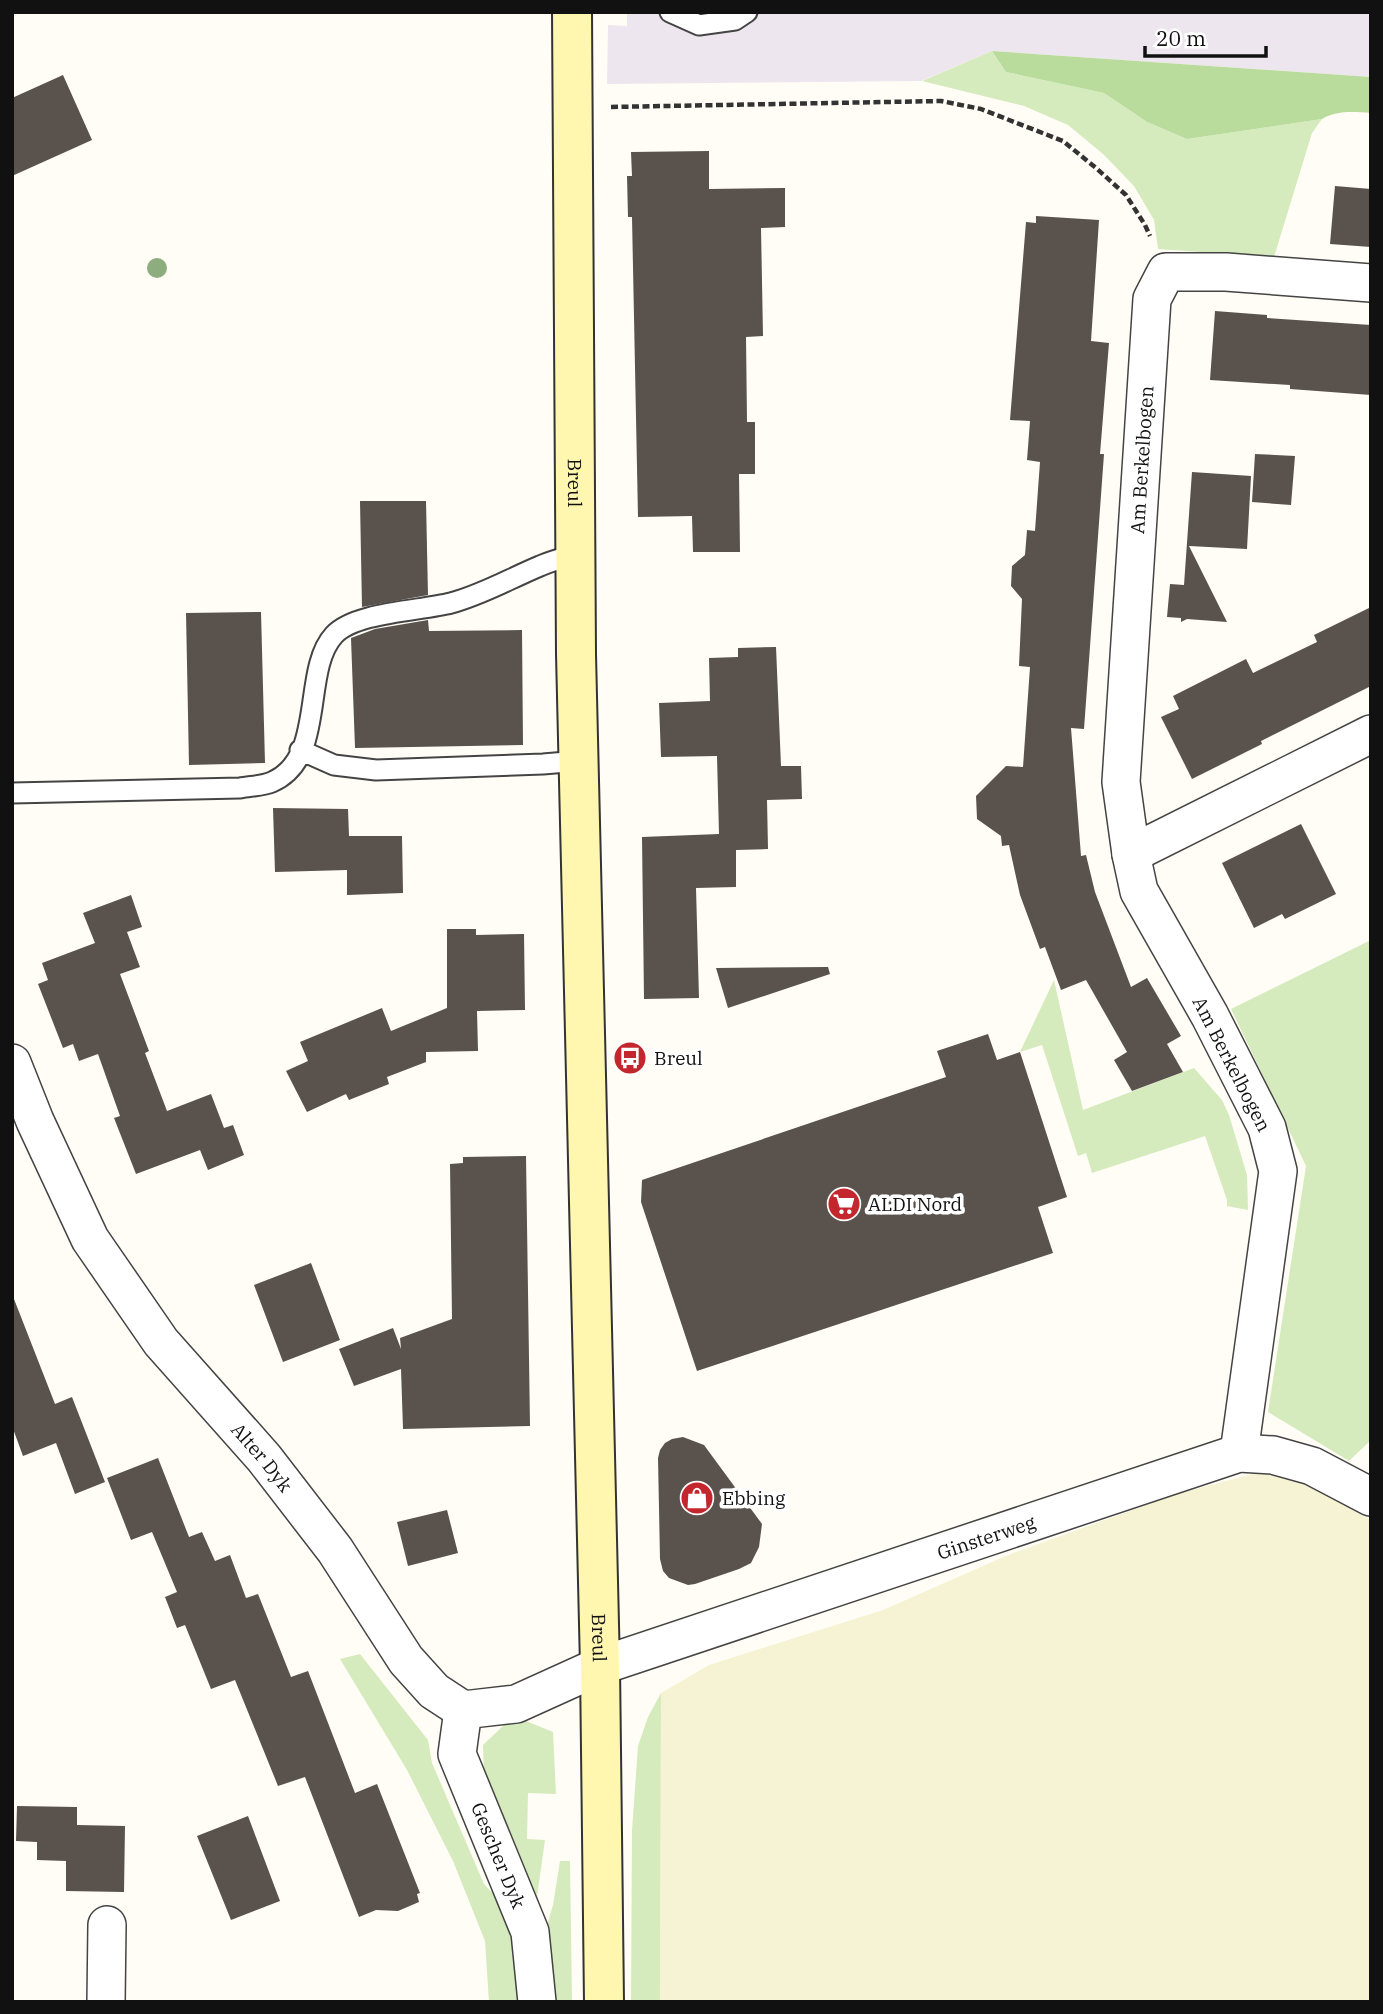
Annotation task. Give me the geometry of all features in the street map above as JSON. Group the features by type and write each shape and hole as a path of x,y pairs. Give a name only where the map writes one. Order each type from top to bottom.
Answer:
{"main road":[{"name":"Breul","path":"572,12 575,554 600,1666 604,2002"}],"street":[{"path":"1166,272 1226,272 1371,283"},
{"name":"Am Berkelbogen","path":"1166,272 1152,299 1121,782 1130,855 1139,891 1210,1016 1267,1128 1278,1171 1239,1453"},
{"path":"1130,855 1371,734"},
{"name":"Alter Dyk","path":"12,1063 35,1121 90,1239 161,1342 264,1458 320,1530 406,1660 434,1691 463,1710"},
{"name":"Ginsterweg","path":"600,1666 1239,1453 1273,1455 1312,1466 1371,1497"},
{"path":"463,1710 516,1704 600,1666"},
{"name":"Gescher Dyk","path":"463,1710 457,1754 530,1932 537,2002"},
{"path":"106,2002 107,1925"}],"lane":[{"path":"670,12 699,25 735,20 747,12"},
{"path":"12,793 240,788 271,782 294,766 308,731 320,666 326,647 335,633 350,623 369,617 453,602 575,554"},
{"path":"300,750 334,765 376,770 579,761"}],"path":[{"path":"572,108 941,101 981,109 1063,141 1096,167 1126,195 1146,225 1166,272"}],"shaded area":[{"path":"627,12 1371,12 1371,77 992,51 921,81 607,84 608,25 627,26"},
{"path":"1260,1472 1303,1481 1371,1520 1371,2002 660,2002 661,1693 709,1665 883,1610 1008,1555 1177,1494"}],"green space":[{"path":"992,51 1006,72 1104,93 1147,122 1187,139 1322,119 1312,133 1274,257 1158,249 1154,220 1134,186 1103,154 1068,125 1024,106 922,81"},
{"path":"992,51 1371,77 1371,113 1340,113 1322,119 1187,139 1147,122 1104,93 1006,72"},
{"path":"1371,940 1371,1440 1349,1461 1268,1412 1306,1166 1231,1009"},
{"path":"1054,980 1083,1110 1194,1068 1222,1100 1229,1115 1247,1175 1248,1210 1227,1206 1205,1136 1092,1173 1086,1153 1078,1156 1042,1045 1020,1052"},
{"path":"360,1654 428,1740 432,1763 484,1884 509,1911 523,2002 489,2002 485,1941 453,1861 407,1770 340,1659"},
{"path":"661,1693 660,2002 631,2002 632,1831 638,1746 648,1717"},
{"path":"526,1721 553,1732 556,1794 528,1793 527,1839 545,1840 536,1904 484,1779 483,1745 506,1723"},
{"path":"560,1861 570,1861 572,2002 552,2002 544,1935 553,1905"}],"building":[{"path":"63,75 92,140 12,176 12,98"},
{"path":"709,151 709,189 785,188 785,227 761,228 763,336 746,337 747,422 755,422 755,474 739,474 740,552 693,552 692,516 638,517 632,217 628,217 627,176 632,176 631,152"},
{"path":"1335,186 1371,189 1371,247 1330,244"},
{"path":"1036,216 1099,220 1091,341 1109,343 1100,454 1104,454 1084,729 1071,728 1081,856 1086,855 1095,892 1131,987 1147,978 1181,1036 1167,1044 1183,1072 1132,1091 1114,1060 1127,1052 1086,980 1061,990 1045,947 1040,949 1020,895 1009,845 1002,846 1001,836 977,819 976,796 1006,766 1023,767 1030,667 1019,666 1022,599 1011,586 1012,566 1025,555 1027,530 1035,531 1040,462 1027,460 1030,421 1010,420 1026,222 1036,223"},
{"path":"1215,311 1267,315 1267,318 1371,325 1371,395 1290,389 1290,385 1210,380"},
{"path":"1255,454 1295,456 1291,505 1252,502"},
{"path":"1192,472 1251,476 1247,549 1189,546 1227,622 1187,619 1181,622 1181,618 1167,617 1170,584 1184,585"},
{"path":"360,501 426,501 428,595 362,607"},
{"path":"1371,607 1371,686 1192,779 1161,717 1179,709 1173,696 1246,659 1253,673 1317,642 1314,635"},
{"path":"261,612 265,763 189,765 186,613"},
{"path":"428,620 429,631 522,630 523,745 355,748 351,638 375,629"},
{"path":"776,647 781,766 801,766 802,799 767,800 768,849 736,850 736,887 696,888 699,998 644,999 642,837 719,834 717,756 661,757 659,703 710,701 709,658 738,657 738,648"},
{"path":"273,808 348,809 349,836 402,836 403,893 347,895 347,870 275,872"},
{"path":"1301,824 1336,894 1285,919 1282,914 1254,928 1222,863"},
{"path":"131,895 142,927 127,932 140,967 120,974 149,1051 145,1053 167,1111 211,1094 224,1128 233,1125 244,1155 208,1170 200,1150 136,1174 114,1118 120,1116 98,1054 79,1061 73,1044 63,1048 38,984 48,980 42,963 95,943 83,913"},
{"path":"447,929 476,929 476,935 524,934 525,1010 477,1011 478,1051 426,1052 426,1062 387,1077 389,1084 349,1100 346,1094 307,1112 286,1071 308,1061 300,1042 382,1008 391,1031 447,1008"},
{"path":"828,967 830,974 728,1008 716,968"},
{"name":"ALDI Nord","path":"988,1034 997,1060 1020,1052 1067,1197 1038,1207 1053,1253 697,1371 641,1202 642,1180 946,1077 937,1051"},
{"path":"526,1156 530,1426 403,1429 401,1369 354,1386 339,1349 393,1328 401,1349 400,1338 452,1319 450,1164 463,1163 463,1157"},
{"path":"311,1263 340,1340 283,1362 254,1285"},
{"path":"14,1299 55,1404 72,1397 105,1482 75,1494 56,1443 23,1456 12,1426"},
{"name":"Ebbing","path":"683,1437 704,1445 762,1524 759,1547 751,1563 688,1585 669,1578 663,1571 660,1559 658,1458 665,1443"},
{"path":"158,1458 189,1537 202,1532 215,1561 230,1555 246,1598 258,1594 291,1677 308,1671 355,1793 377,1784 420,1893 417,1894 419,1902 398,1911 376,1910 359,1917 305,1777 278,1786 235,1680 211,1689 185,1625 177,1628 165,1597 177,1592 152,1532 131,1540 107,1478"},
{"path":"447,1510 458,1553 408,1566 397,1522"},
{"path":"17,1806 77,1807 77,1825 125,1826 124,1892 66,1891 66,1861 37,1860 37,1842 16,1841"},
{"path":"248,1816 280,1901 231,1920 197,1836"}],"place":[{"name":"Breul","path":"630,1058"},
{"name":"ALDI Nord","path":"844,1204"},
{"name":"Ebbing","path":"697,1498"}]}
